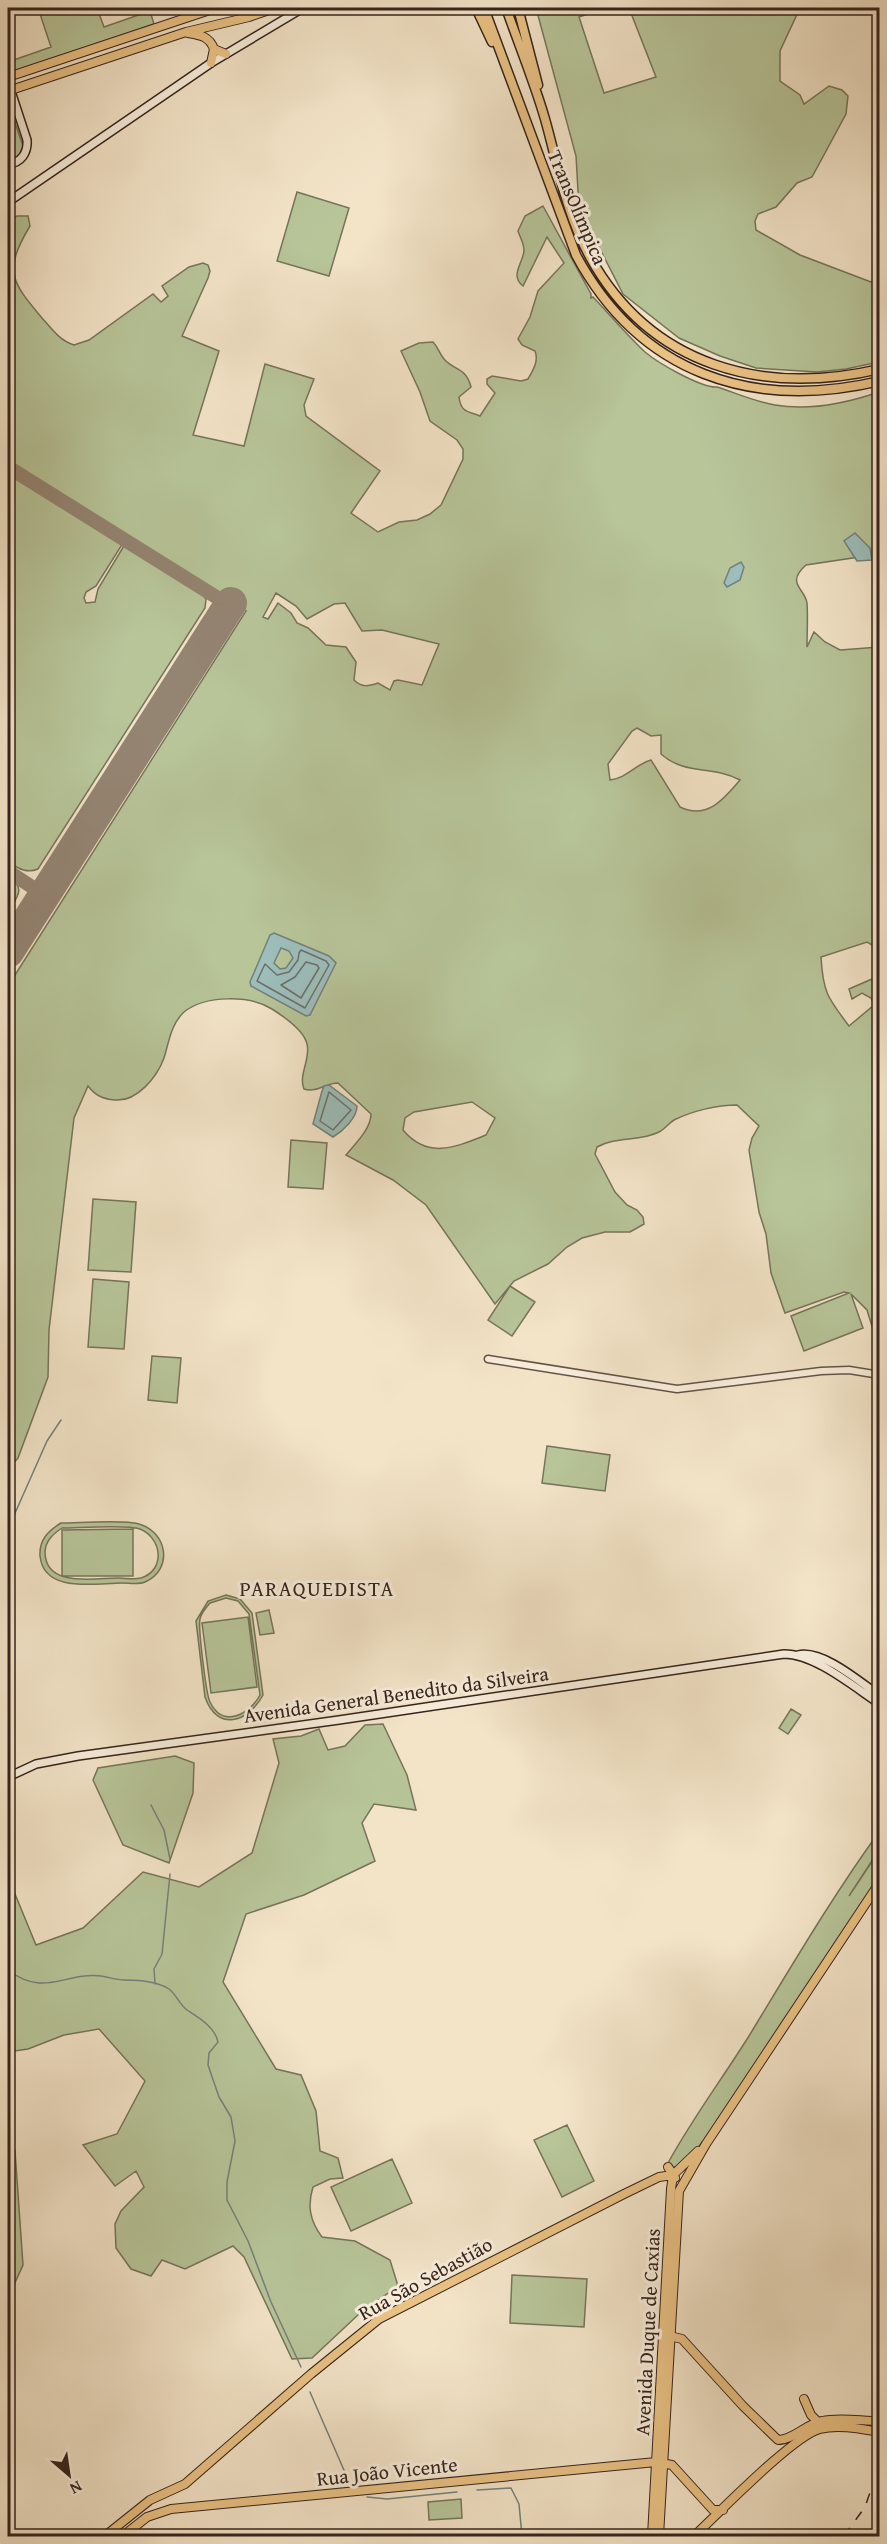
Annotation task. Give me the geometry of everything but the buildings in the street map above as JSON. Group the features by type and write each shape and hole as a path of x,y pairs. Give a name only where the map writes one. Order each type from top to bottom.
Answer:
{"highway":[{"path":"476,8 509,75"},
{"name":"TransOlímpica","path":"484,8 549,187 579,262 612,308 629,326 667,356 693,369 723,380 761,389 830,390 879,381"},
{"name":"TransOlímpica","path":"506,8 539,101 569,207 590,256 618,298 654,331 699,360 748,375 785,380 810,380 836,378 879,369"},
{"path":"518,8 536,72 539,101"}],"main road":[{"path":"8,77 216,8"},
{"path":"8,164 22,158 27,148 27,140 8,88 186,32 249,17 274,8"},
{"path":"8,202 211,63 303,8"},
{"path":"186,32 205,36 214,49 226,54"},
{"path":"211,63 214,49"},
{"path":"795,1654 807,1653 823,1659 879,1696"},
{"path":"795,1654 821,1666 879,1704"},
{"name":"Avenida General Benedito da Silveira","path":"8,1777 36,1764 70,1757 795,1654"},
{"name":"Avenida Duque de Caxias","path":"652,2536 660,2462 678,2191 706,2144 879,1881"},
{"name":"Avenida Duque de Caxias","path":"668,2335 673,2175 706,2144"},
{"path":"668,2167 678,2191"},
{"name":"Rua São Sebastião","path":"105,2536 138,2508 162,2493 185,2484 311,2374 379,2319 624,2194 663,2176 673,2175"},
{"path":"668,2335 679,2337 686,2342 743,2406 778,2440 787,2439 819,2422 877,2421"},
{"path":"804,2399 811,2415 819,2422"},
{"path":"694,2536 792,2446 817,2430 833,2427 877,2432"},
{"path":"762,2474 771,2456"},
{"path":"660,2462 675,2468 713,2510 723,2510"},
{"name":"Avenida Duque de Caxias","path":"659,2536 660,2462"},
{"name":"Rua João Vicente","path":"123,2536 147,2517 171,2509 660,2462"}],"street":[{"path":"488,1359 677,1389 821,1371 849,1370 879,1375"}],"green space":[{"path":"38,8 97,8 104,27 150,11 154,24 10,73 8,62 51,47"},
{"path":"536,8 606,8 579,17 604,93 656,77 629,8 800,8 780,51 780,81 800,95 804,104 829,86 842,90 848,96 846,114 812,177 797,183 776,207 758,214 755,221 756,230 800,255 879,285 879,362 817,372 756,368 720,356 679,338 623,294 579,208 576,156"},
{"path":"8,106 23,146 19,156 8,160"},
{"path":"297,192 349,208 329,276 277,261"},
{"path":"543,206 591,294 591,298 593,297 645,352 680,374 701,384 761,402 788,407 828,405 879,392 879,554 806,565 800,571 797,581 807,603 807,647 814,632 825,642 840,650 879,647 879,949 867,942 821,957 825,987 849,1026 874,1005 871,998 862,993 852,999 849,989 879,976 879,1349 867,1310 851,1294 863,1328 804,1351 791,1316 849,1293 844,1292 785,1313 771,1273 766,1234 759,1212 749,1150 752,1138 759,1126 737,1105 697,1111 674,1120 661,1131 651,1135 612,1141 597,1147 595,1154 615,1192 627,1205 637,1210 643,1217 644,1224 630,1232 605,1232 582,1238 567,1247 548,1264 514,1281 495,1304 426,1205 393,1180 346,1155 365,1131 371,1114 338,1083 313,1090 304,1089 302,1078 308,1050 305,1039 298,1029 282,1015 263,1004 240,999 215,1000 193,1006 184,1012 173,1028 161,1065 138,1093 123,1100 115,1100 99,1096 88,1086 74,1118 49,1330 48,1377 18,1458 9,1468 8,1479 8,986 246,611 8,463 8,222 17,216 28,216 30,226 16,254 14,275 17,284 31,305 53,330 74,345 89,340 153,294 161,302 168,296 162,286 189,267 203,263 208,265 210,271 208,278 182,336 219,351 193,435 244,446 265,364 314,379 304,405 306,416 380,471 351,513 378,532 399,522 417,520 430,514 441,505 463,459 463,449 457,440 430,421 420,392 401,351 419,343 433,342 444,359 463,372 469,381 471,387 459,397 461,406 466,411 480,416 495,393 487,384 487,379 492,376 521,381 528,379 533,369 536,362 535,351 522,345 518,339 530,317 538,291 564,263 547,237 523,286 519,282 517,273 524,250 518,231 525,216","holes":["276,593 296,606 307,619 334,604 345,603 362,631 382,630 439,644 422,685 398,680 394,681 390,690 378,683 366,686 357,683 354,680 356,662 346,647 326,645 308,628 297,623 291,613 278,603 268,619 263,617","637,728 651,736 661,735 661,754 670,761 690,768 730,775 740,780 714,806 699,811 680,807 651,760 621,777 610,780 608,764 632,731","472,1102 495,1118 486,1135 453,1147 432,1148 422,1145 403,1130 405,1118 414,1112"]},
{"path":"8,472 123,543 96,586 86,592 84,598 86,603 95,602 98,589 125,544 200,592 206,599 205,608 38,869 30,871 22,870 8,862"},
{"path":"8,876 14,880 19,889 8,912"},
{"path":"291,1140 327,1143 323,1189 288,1187"},
{"path":"93,1199 136,1202 131,1272 88,1270"},
{"path":"93,1279 129,1282 124,1349 88,1347"},
{"path":"510,1286 535,1302 512,1336 488,1320"},
{"path":"152,1356 181,1358 177,1403 148,1400"},
{"path":"547,1446 610,1455 605,1491 542,1483"},
{"path":"123,1522 148,1528 161,1542 163,1560 160,1569 145,1582 139,1583 73,1584 61,1581 51,1576 44,1568 40,1550 48,1533 61,1523","holes":["114,1526 140,1529 147,1533 157,1546 157,1561 149,1574 138,1579 73,1579 62,1576 54,1572 47,1564 45,1553 50,1538 62,1528"]},
{"path":"133,1529 133,1576 62,1576 62,1530"},
{"path":"226,1595 240,1599 252,1613 263,1695 249,1712 233,1720 217,1715 210,1708 205,1697 196,1621 208,1601","holes":["226,1598 238,1601 249,1614 260,1695 256,1702 243,1713 229,1717 215,1710 208,1696 201,1647 200,1619 210,1603"]},
{"path":"269,1610 274,1633 260,1635 256,1613"},
{"path":"248,1617 257,1687 211,1693 202,1623"},
{"path":"791,1709 801,1715 788,1734 779,1728"},
{"path":"383,1724 407,1775 416,1810 374,1804 362,1823 375,1861 304,1895 246,1914 223,1982 276,2069 301,2075 316,2111 320,2151 338,2158 343,2178 330,2179 313,2187 310,2207 312,2219 318,2231 322,2237 355,2241 390,2260 398,2286 359,2314 312,2358 292,2359 244,2257 233,2246 185,2269 162,2260 151,2276 131,2269 116,2248 115,2224 121,2211 144,2187 136,2171 115,2186 83,2145 117,2134 145,2081 99,2029 64,2035 28,2049 8,2052 8,1877 36,1945 83,1928 143,1872 199,1887 252,1853 279,1763 273,1739 301,1736 319,1729 328,1750 345,1746 365,1725"},
{"path":"175,1756 194,1763 193,1793 169,1863 123,1845 93,1780 98,1768"},
{"path":"879,1832 879,1850 849,1896 879,1851 879,1880 706,2144 702,2142 687,2163 672,2168 668,2163 687,2131 749,2036 828,1907"},
{"path":"567,2125 594,2181 562,2197 534,2140"},
{"path":"8,2136 15,2151 23,2265 8,2298"},
{"path":"392,2159 412,2203 351,2231 331,2187"},
{"path":"512,2275 587,2279 584,2327 510,2323"},
{"path":"461,2499 462,2518 429,2520 428,2502"}],"water":[{"path":"855,533 870,548 872,560 857,561 844,541"},
{"path":"741,562 744,567 740,580 727,587 724,583 730,568"},
{"path":"274,933 329,956 336,963 310,1015 306,1016 251,986 250,982 270,935","holes":["281,948 289,951 293,958 286,968 280,969 274,963"]},
{"path":"329,1085 357,1106 352,1120 333,1137 313,1124 324,1086"}],"waterway":[{"path":"8,1529 47,1441 61,1420"},
{"path":"151,1805 164,1830 170,1859"},
{"path":"155,1984 154,1969 162,1954 170,1874"},
{"path":"8,1970 33,1982 44,1983 76,1977 101,1976 159,1984 171,1991 184,2008 206,2023 214,2032 218,2042 209,2053 208,2065 219,2097 231,2117 235,2141 227,2182 227,2200 248,2241 271,2302 301,2367"},
{"path":"310,2392 350,2484"},
{"path":"477,2490 511,2488 519,2504 522,2536"},
{"path":"367,2497 387,2499 457,2492"}],"taxiway":[{"path":"8,467 229,605"},
{"path":"8,871 44,895"}],"runway":[{"path":"8,952 231,603"}],"railway":[{"path":"844,2536 865,2507 880,2464"}],"district":[{"name":"PARAQUEDISTA","path":"317,1588"}]}
